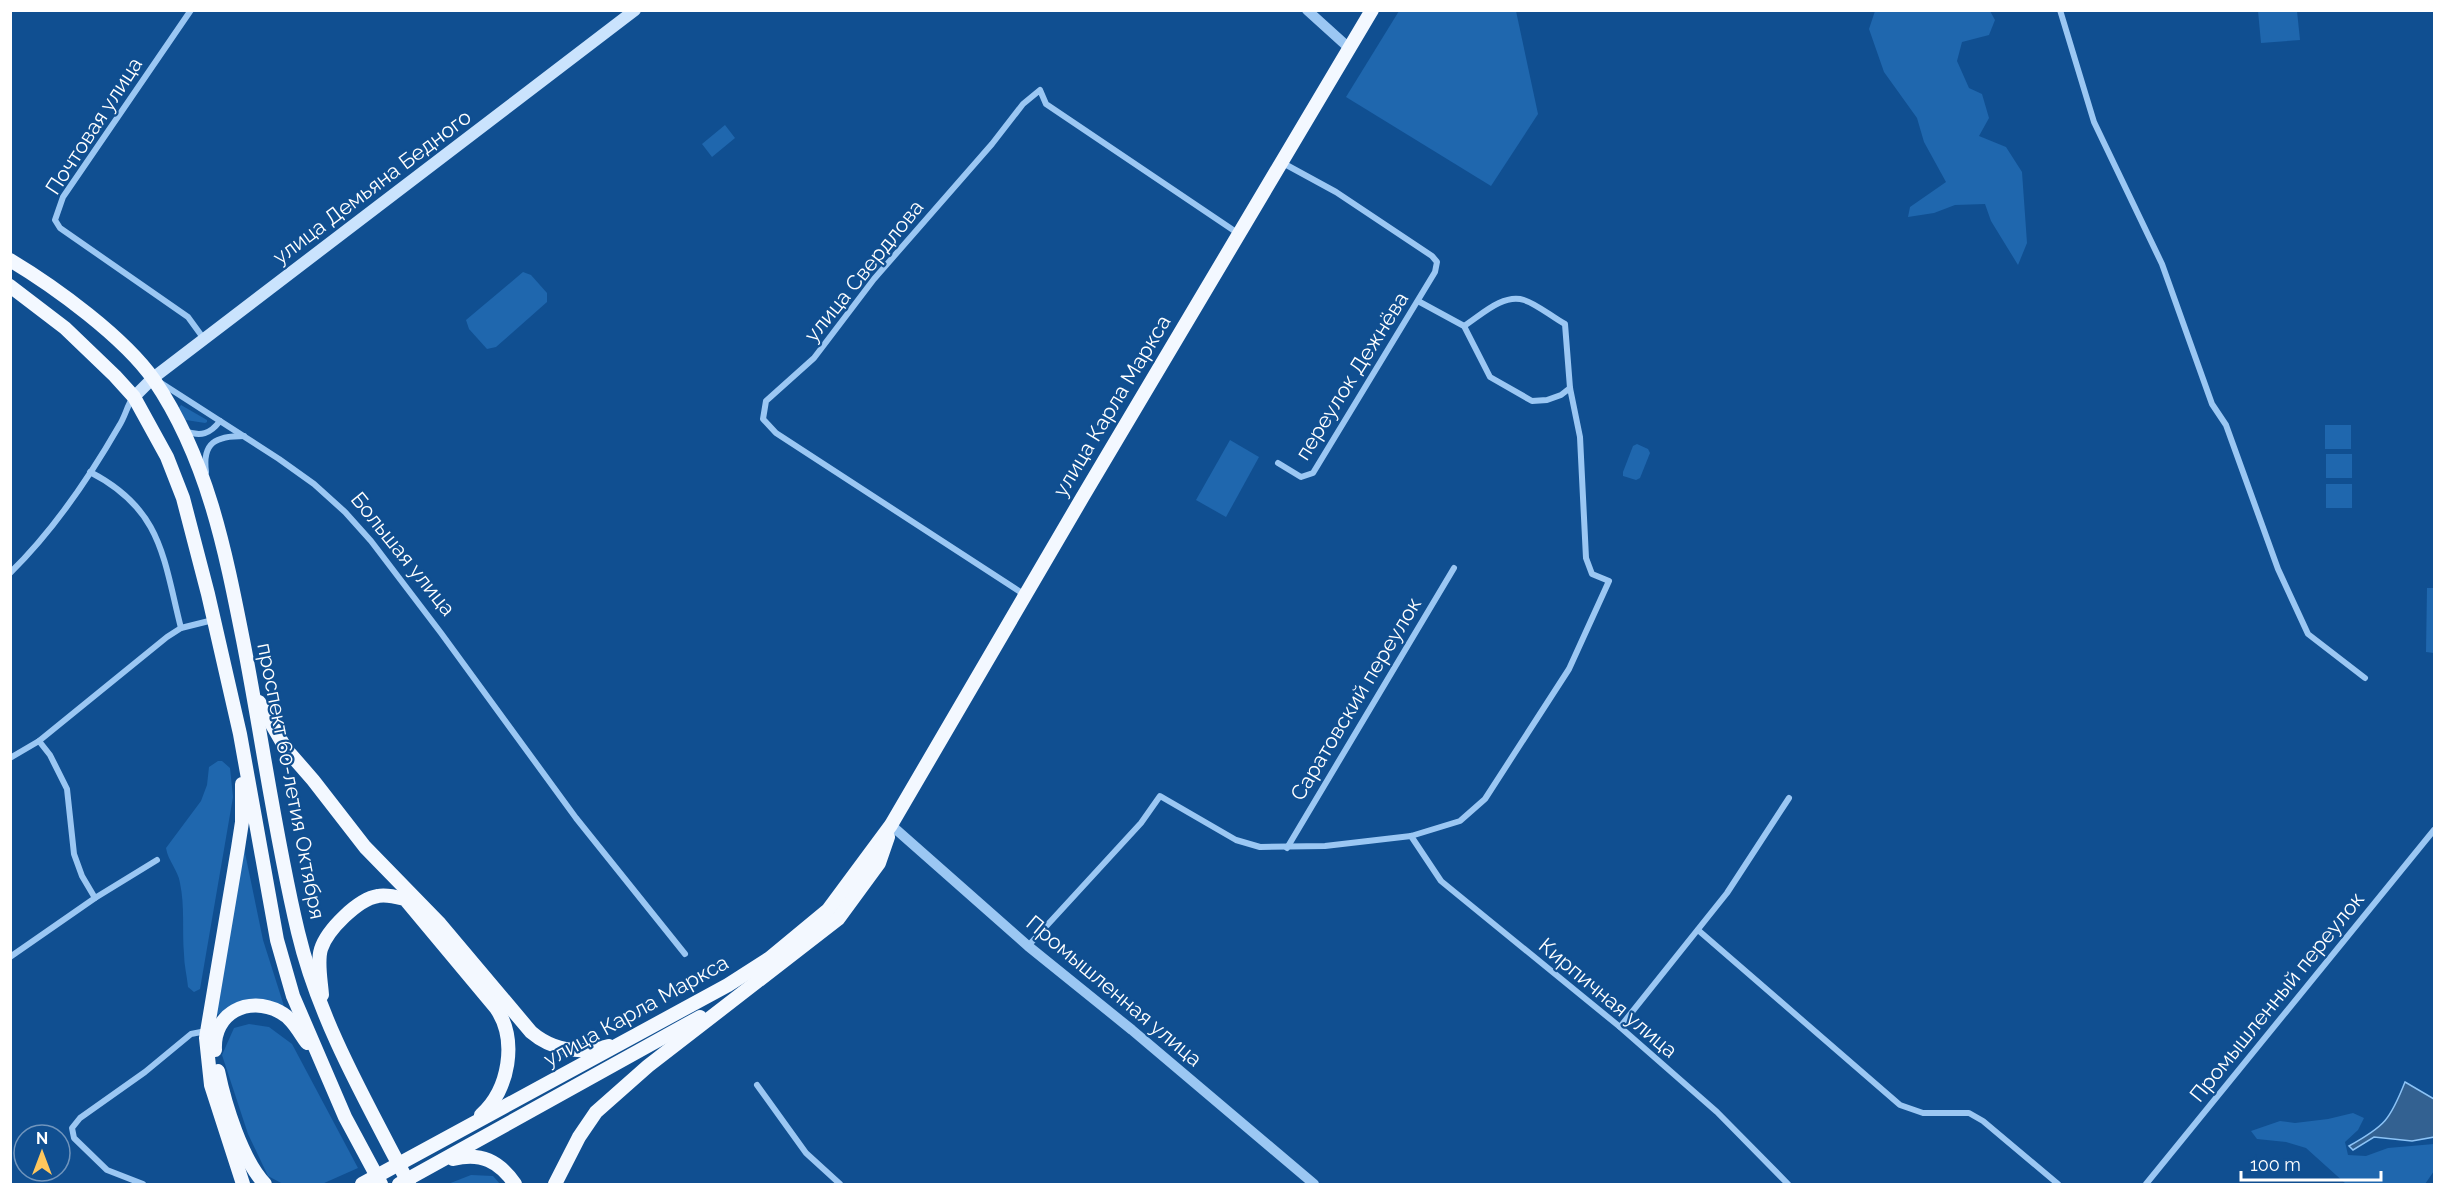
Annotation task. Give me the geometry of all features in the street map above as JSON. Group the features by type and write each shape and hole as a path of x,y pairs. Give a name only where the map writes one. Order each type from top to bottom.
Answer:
{"highway":[{"name":"улица Карла Маркса","path":"362,1185 728,985 770,958 828,910 891,825 1372,10"},
{"name":"Большая улица","path":"10,260 35,275 79,308 116,340 153,378"},
{"path":"10,286 65,328 94,354 134,397"},
{"name":"проспект 60-летия Октября","path":"153,378 182,430 208,490 231,582 298,934 322,1009 409,1185"},
{"name":"проспект 60-летия Октября","path":"134,397 167,457 183,498 240,734 277,940 293,996 345,1117 381,1185"},
{"path":"251,681 261,706 286,749 314,780 364,847 440,924 531,1032 551,1046 568,1050 601,1048 628,1040"},
{"path":"240,734 242,822 207,1031 207,1059 211,1085 243,1185"},
{"name":"улица Карла Маркса","path":"736,997 781,965 838,919 879,863 891,825"},
{"path":"322,1009 320,958 321,950 330,932 364,901 378,896 405,899 496,1008 505,1030 508,1057 503,1083 485,1112 467,1128"},
{"path":"398,1185 736,997"},
{"path":"555,1185 579,1137 596,1112 648,1066 736,997"},
{"path":"265,1185 254,1173 246,1159 220,1082 214,1039 218,1027 228,1014 240,1007 267,1006 281,1012 291,1021 314,1054 345,1117"},
{"path":"439,1162 465,1156 484,1158 497,1163 515,1185"}],"main road":[{"name":"улица Демьяна Бедного","path":"134,397 153,378 635,10"}],"street":[{"name":"Почтовая улица","path":"191,10 63,197 55,220 60,228 188,317 204,340"},
{"path":"1307,10 1349,48"},
{"path":"2060,10 2094,122 2162,264 2212,404 2226,425 2278,569 2308,634 2365,678"},
{"name":"улица Свердлова","path":"1026,595 776,434 763,419 766,400 814,358 874,279 992,144 1023,104 1040,90 1046,104 1239,234"},
{"name":"переулок Дежнёва","path":"1278,463 1301,477 1313,473 1418,301 1435,272 1437,262 1432,256 1336,192 1281,162"},
{"path":"1028,946 1141,823 1160,796 1236,840 1260,847 1287,848 1411,836 1460,821 1485,799 1569,669 1609,581 1592,574 1586,558 1580,437 1570,388 1565,324 1523,300 1513,299 1498,303 1464,326"},
{"path":"1418,301 1464,326 1490,377 1532,401 1547,400 1570,388"},
{"name":"Большая улица","path":"153,378 245,435 314,484 345,512 371,541 576,818 685,954"},
{"path":"10,573 34,548 90,472 120,425 134,397"},
{"path":"182,430 203,434 214,430 220,421"},
{"path":"208,490 204,458 207,450 215,441 228,436 245,435"},
{"path":"90,472 121,491 149,521 164,558 181,628"},
{"name":"Саратовский переулок","path":"1287,848 1454,568"},
{"path":"10,758 39,741 141,656 181,628 214,620"},
{"path":"39,741 50,755 67,789 74,854 82,876 95,897"},
{"path":"1620,1027 1727,893 1789,798"},
{"name":"Промышленная улица","path":"891,825 1028,946 1132,1030 1314,1185"},
{"name":"Промышленный переулок","path":"2146,1185 2434,830"},
{"name":"Кирпичная улица","path":"1411,836 1441,881 1620,1027 1717,1112 1788,1185"},
{"path":"10,957 95,897 157,860"},
{"path":"1698,930 1900,1105 1923,1113 1969,1113 1983,1120 2058,1185"},
{"path":"143,1185 107,1170 74,1138 72,1128 80,1118 145,1072 190,1034 207,1031"},
{"path":"758,1085 806,1153 840,1185"}],"shaded area":[{"path":"1399,11 1516,11 1538,114 1491,186 1346,97"},
{"path":"1875,11 1990,11 1995,20 1989,35 1962,42 1957,61 1969,88 1982,94 1989,118 1979,136 2006,147 2022,172 2027,243 2018,265 1991,221 1985,204 1955,205 1934,213 1908,217 1910,207 1946,182 1924,142 1917,118 1884,72 1869,29"},
{"path":"2258,11 2297,11 2300,40 2261,43"},
{"path":"725,125 735,138 712,157 702,144"},
{"path":"523,272 531,275 547,293 547,302 496,347 487,349 469,329 466,320"},
{"path":"181,405 207,422 186,420 178,409"},
{"path":"2325,425 2351,425 2351,449 2325,449"},
{"path":"1230,440 1259,457 1226,517 1196,500"},
{"path":"1637,444 1648,449 1650,453 1640,478 1636,480 1623,476 1623,472 1633,446"},
{"path":"2326,454 2352,454 2352,478 2326,478"},
{"path":"2326,484 2352,484 2352,508 2326,508"},
{"path":"2427,588 2434,588 2434,653 2426,652"},
{"path":"222,761 230,768 233,797 200,989 194,992 188,987 185,966 180,883 166,848 201,801 207,785 209,767"},
{"path":"244,848 263,940 284,1006 236,1003 214,1017"},
{"path":"249,1024 269,1027 292,1044 358,1168 322,1184 283,1184 268,1176 248,1134 222,1055 234,1028"},
{"path":"2405,1082 2434,1099 2434,1137 2412,1141 2374,1137 2353,1150 2349,1146 2371,1133 2385,1121"},
{"path":"2353,1113 2364,1118 2358,1130 2345,1142 2348,1155 2366,1156 2388,1148 2434,1144 2434,1171 2425,1184 2346,1184 2306,1148 2286,1142 2257,1139 2251,1131 2280,1121 2295,1123"},
{"path":"471,1175 493,1176 500,1184 448,1184"}]}
